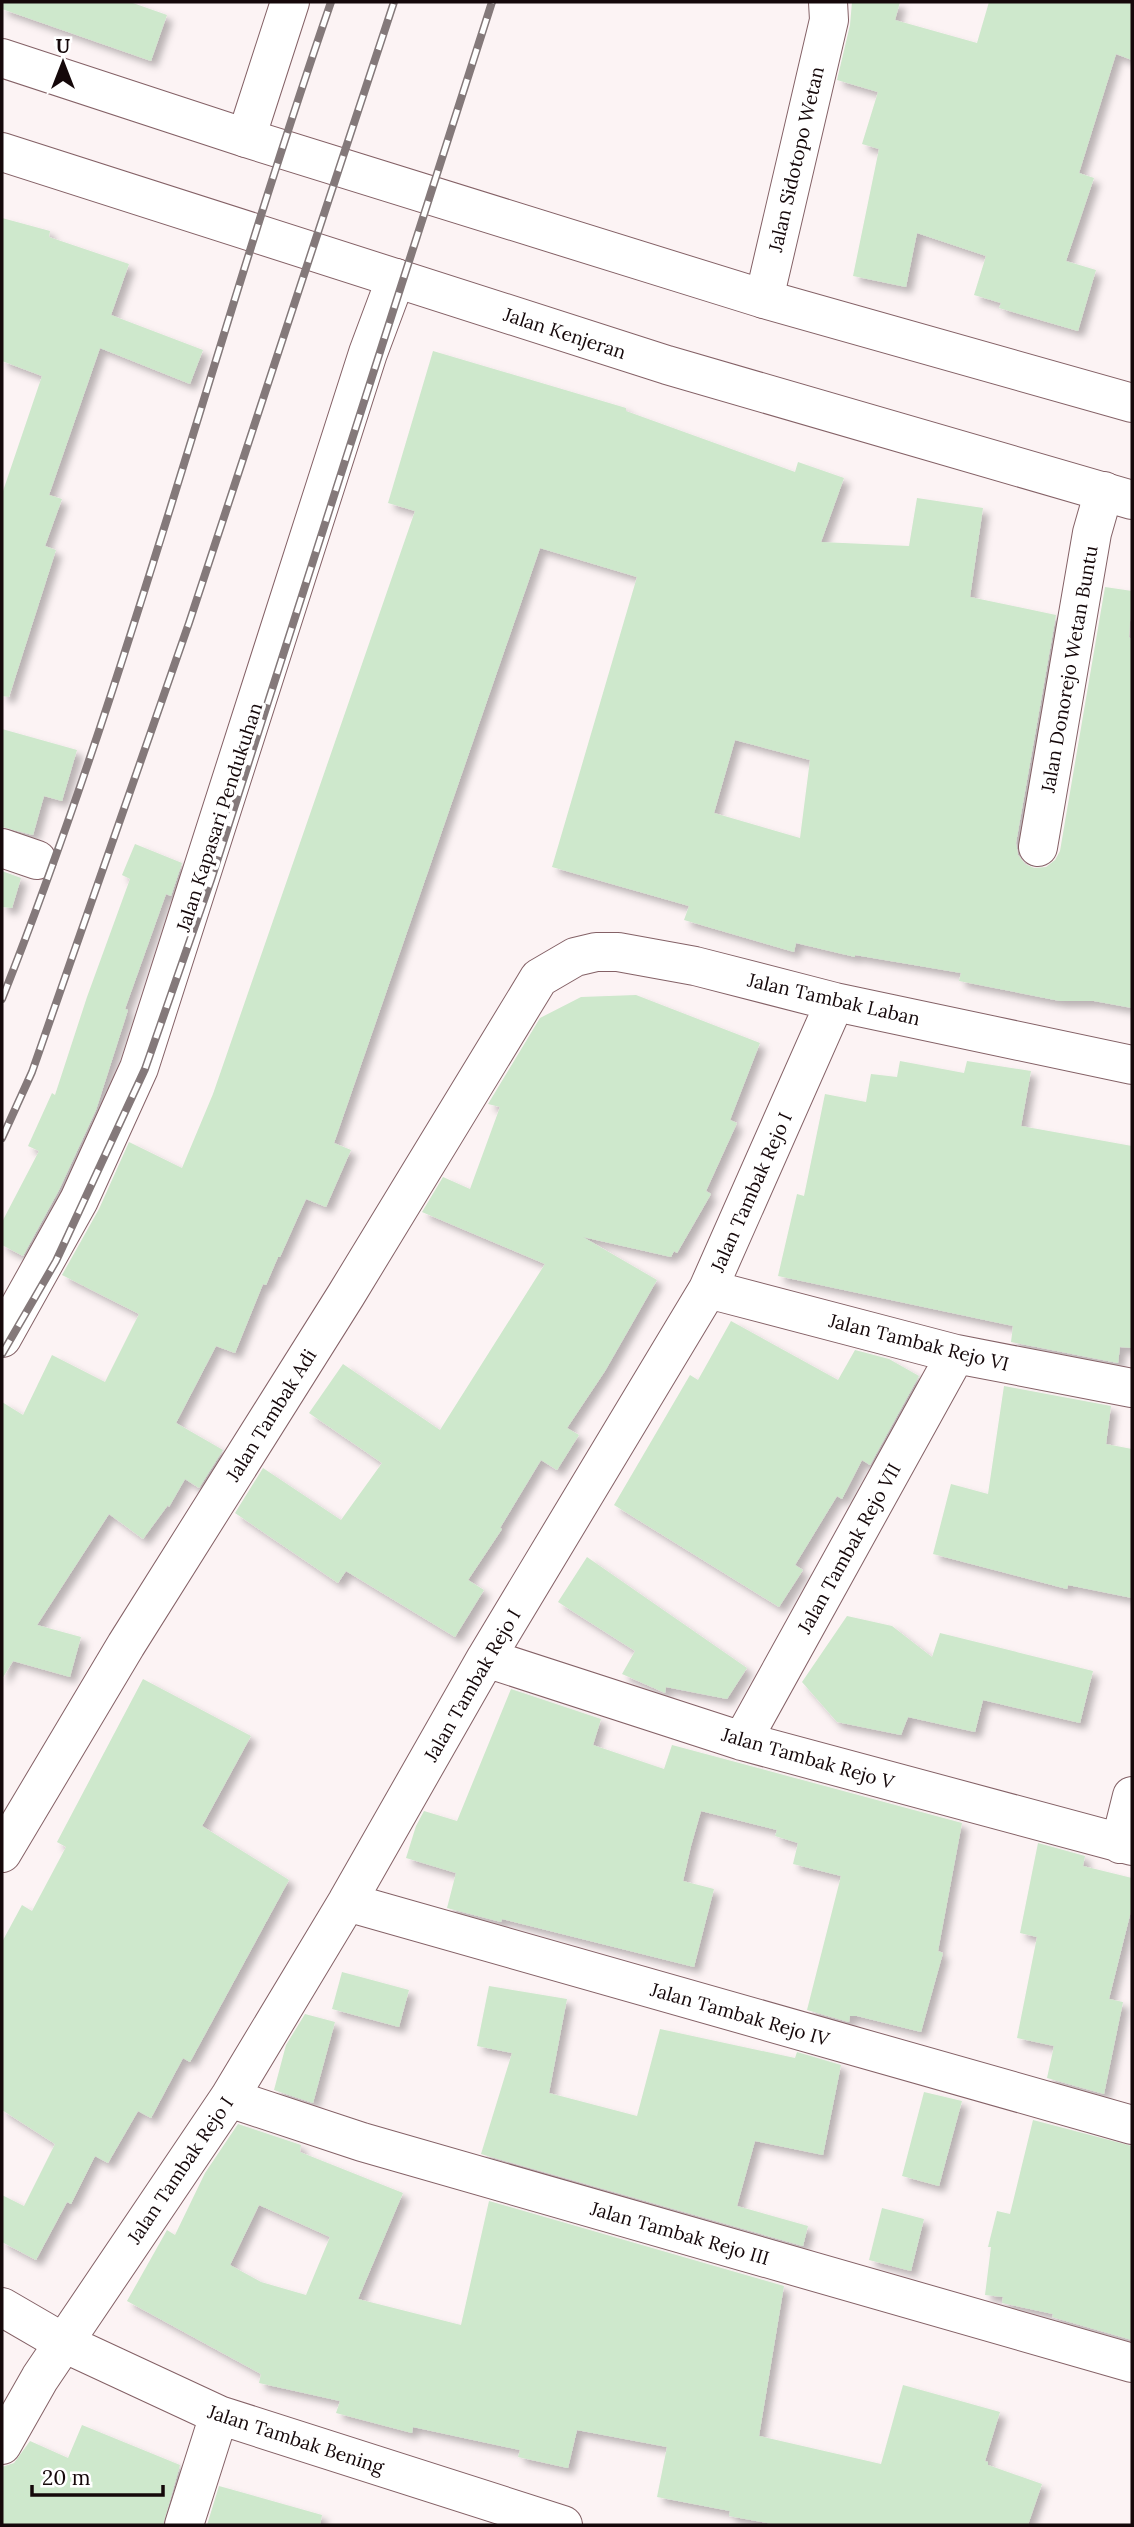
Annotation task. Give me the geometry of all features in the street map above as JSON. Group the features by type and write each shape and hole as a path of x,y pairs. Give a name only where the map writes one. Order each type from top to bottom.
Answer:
{"main road":[{"path":"246,138 290,2"},
{"name":"Jalan Sidotopo Wetan","path":"764,299 832,8"},
{"path":"2,58 246,138 764,299 1132,402"},
{"name":"Jalan Kenjeran","path":"2,152 667,365 1118,495"},
{"name":"Jalan Kapasari Pendukuhan","path":"2,1338 79,1200 139,1068 368,353 396,278"},
{"name":"Jalan Donorejo Wetan Buntu","path":"1038,847 1092,533 1118,495"},
{"name":"Jalan Tambak Laban","path":"539,978 575,957 596,952 618,952 695,966 835,1002 1132,1065"},
{"name":"Jalan Tambak Adi","path":"2,1853 126,1645 346,1295 539,978"},
{"name":"Jalan Tambak Rejo I","path":"2,2445 40,2378 229,2098 347,1902 486,1658 708,1289 835,1002"},
{"name":"Jalan Tambak Rejo VI","path":"708,1289 956,1354 1132,1388"},
{"name":"Jalan Tambak Rejo VII","path":"742,1741 956,1354"},
{"name":"Jalan Tambak Rejo V","path":"486,1658 742,1741 1126,1845"},
{"path":"1126,1845 1132,1796"},
{"name":"Jalan Tambak Rejo IV","path":"347,1902 1132,2126"},
{"name":"Jalan Tambak Rejo III","path":"229,2098 362,2142 1132,2363"},
{"name":"Jalan Tambak Bening","path":"2,2307 64,2343 219,2415 563,2525"},
{"path":"184,2525 219,2415"}],"building":[{"path":"2,2 130,2 167,15 151,61 2,9"},
{"path":"852,2 900,2 895,20 977,43 989,2 1132,2 1132,60 1116,54 1079,173 1094,178 1066,261 1096,270 1078,331 999,308 1001,303 974,295 986,256 917,233 906,287 853,276 879,149 862,144 878,92 837,80 850,25"},
{"path":"2,218 50,231 49,237 129,264 111,315 203,350 190,384 100,348 49,495 62,499 45,546 56,550 9,697 2,696 2,494 42,376 2,361"},
{"path":"433,351 626,408 626,411 795,472 798,462 844,478 821,542 909,546 917,498 983,508 970,597 1056,615 1016,843 1018,855 1025,864 1034,868 1046,867 1055,860 1060,851 1105,587 1132,591 1129,637 1132,640 1132,1008 1094,1001 1060,1001 959,981 961,973 855,957 796,943 794,952 684,920 689,906 552,867 637,577 540,548 334,1143 351,1150 326,1207 306,1199 266,1285 263,1284 235,1353 216,1346 176,1423 223,1450 199,1488 185,1479 169,1507 168,1505 143,1539 109,1514 37,1625 81,1637 70,1677 13,1661 2,1679 2,1402 23,1415 52,1355 105,1382 139,1314 62,1275 99,1209 129,1142 182,1168 213,1094 415,511 388,503","holes":["735,740 810,760 800,838 714,813"]},
{"path":"2,729 77,750 62,801 44,796 33,835 2,827"},
{"path":"135,844 182,863 171,896 166,894 125,1009 128,1010 96,1110 59,1190 23,1256 2,1245 2,1222 39,1151 28,1146 52,1093 55,1095 130,879 122,875"},
{"path":"2,871 21,878 12,908 2,907"},
{"path":"636,995 760,1043 730,1120 737,1123 706,1191 711,1194 677,1253 674,1251 671,1257 583,1237 657,1280 605,1371 567,1428 579,1435 557,1470 541,1460 500,1528 502,1529 468,1580 484,1590 455,1637 346,1571 338,1583 235,1513 263,1468 341,1520 382,1463 309,1413 343,1364 440,1430 545,1264 422,1212 443,1177 470,1189 500,1107 488,1104 540,1018 581,997"},
{"path":"900,1061 964,1073 967,1061 1031,1071 1021,1126 1132,1146 1132,1348 1120,1347 1118,1363 1011,1342 1013,1326 778,1276 797,1194 804,1196 825,1094 866,1102 871,1074 897,1077"},
{"path":"731,1321 838,1380 855,1350 889,1359 919,1376 870,1465 862,1460 842,1499 837,1496 795,1565 803,1570 779,1607 614,1505 690,1375 698,1380"},
{"path":"1004,1386 1111,1406 1106,1444 1132,1449 1132,1598 1068,1585 1067,1589 933,1554 951,1484 988,1494"},
{"path":"587,1557 747,1668 727,1699 666,1687 665,1693 622,1674 635,1651 558,1602"},
{"path":"847,1616 892,1626 932,1657 940,1633 1093,1671 1080,1723 983,1700 975,1732 908,1717 901,1735 837,1722 802,1682"},
{"path":"143,1679 251,1736 202,1826 289,1880 190,2062 183,2058 151,2118 138,2111 108,2163 95,2156 71,2204 67,2202 36,2260 2,2242 2,2195 24,2206 55,2144 2,2110 2,1942 22,1905 32,1911 66,1847 57,1842"},
{"path":"511,1689 601,1719 593,1745 664,1769 672,1745 962,1823 938,1951 943,1953 921,2032 857,2016 850,2016 849,2022 807,2010 841,1876 793,1864 798,1843 775,1836 777,1830 701,1811 683,1881 714,1889 694,1967 447,1908 456,1873 406,1858 416,1826 424,1811 457,1821"},
{"path":"1038,1843 1085,1856 1083,1866 1132,1878 1132,1907 1109,1999 1123,2002 1104,2094 1047,2078 1054,2046 1017,2038 1037,1937 1020,1933"},
{"path":"342,1972 409,1990 399,2027 332,2009"},
{"path":"489,1986 567,1999 549,2093 637,2116 660,2029 795,2058 797,2052 841,2065 823,2155 755,2141 737,2206 808,2226 803,2246 481,2154 512,2053 477,2046"},
{"path":"305,2014 335,2022 313,2103 274,2090 286,2045"},
{"path":"924,2092 962,2101 939,2186 902,2176"},
{"path":"1033,2120 1132,2146 1132,2340 1052,2317 1053,2314 1002,2303 1003,2297 985,2295 991,2247 988,2247 997,2211 1010,2214"},
{"path":"238,2124 301,2145 300,2152 403,2193 358,2299 461,2325 489,2201 784,2286 759,2436 881,2464 903,2385 1000,2412 985,2461 988,2465 1042,2484 1028,2525 778,2525 729,2516 730,2511 657,2497 667,2447 577,2430 568,2468 518,2457 520,2450 413,2427 412,2433 336,2413 340,2401 259,2383 261,2374 127,2301 167,2230 175,2235 205,2173","holes":["259,2205 330,2237 306,2295 261,2282 230,2265"]},
{"path":"882,2208 924,2219 911,2271 869,2260"},
{"path":"82,2425 180,2465 163,2525 2,2525 2,2467 14,2463 30,2441 68,2458"},
{"path":"219,2486 322,2515 320,2525 207,2525"}],"railway":[{"path":"2,999 92,752 133,628 289,127 331,2"},
{"path":"2,1138 32,1072 189,623 394,2"},
{"path":"2,1354 56,1261 145,1069 211,880 492,2"}]}
